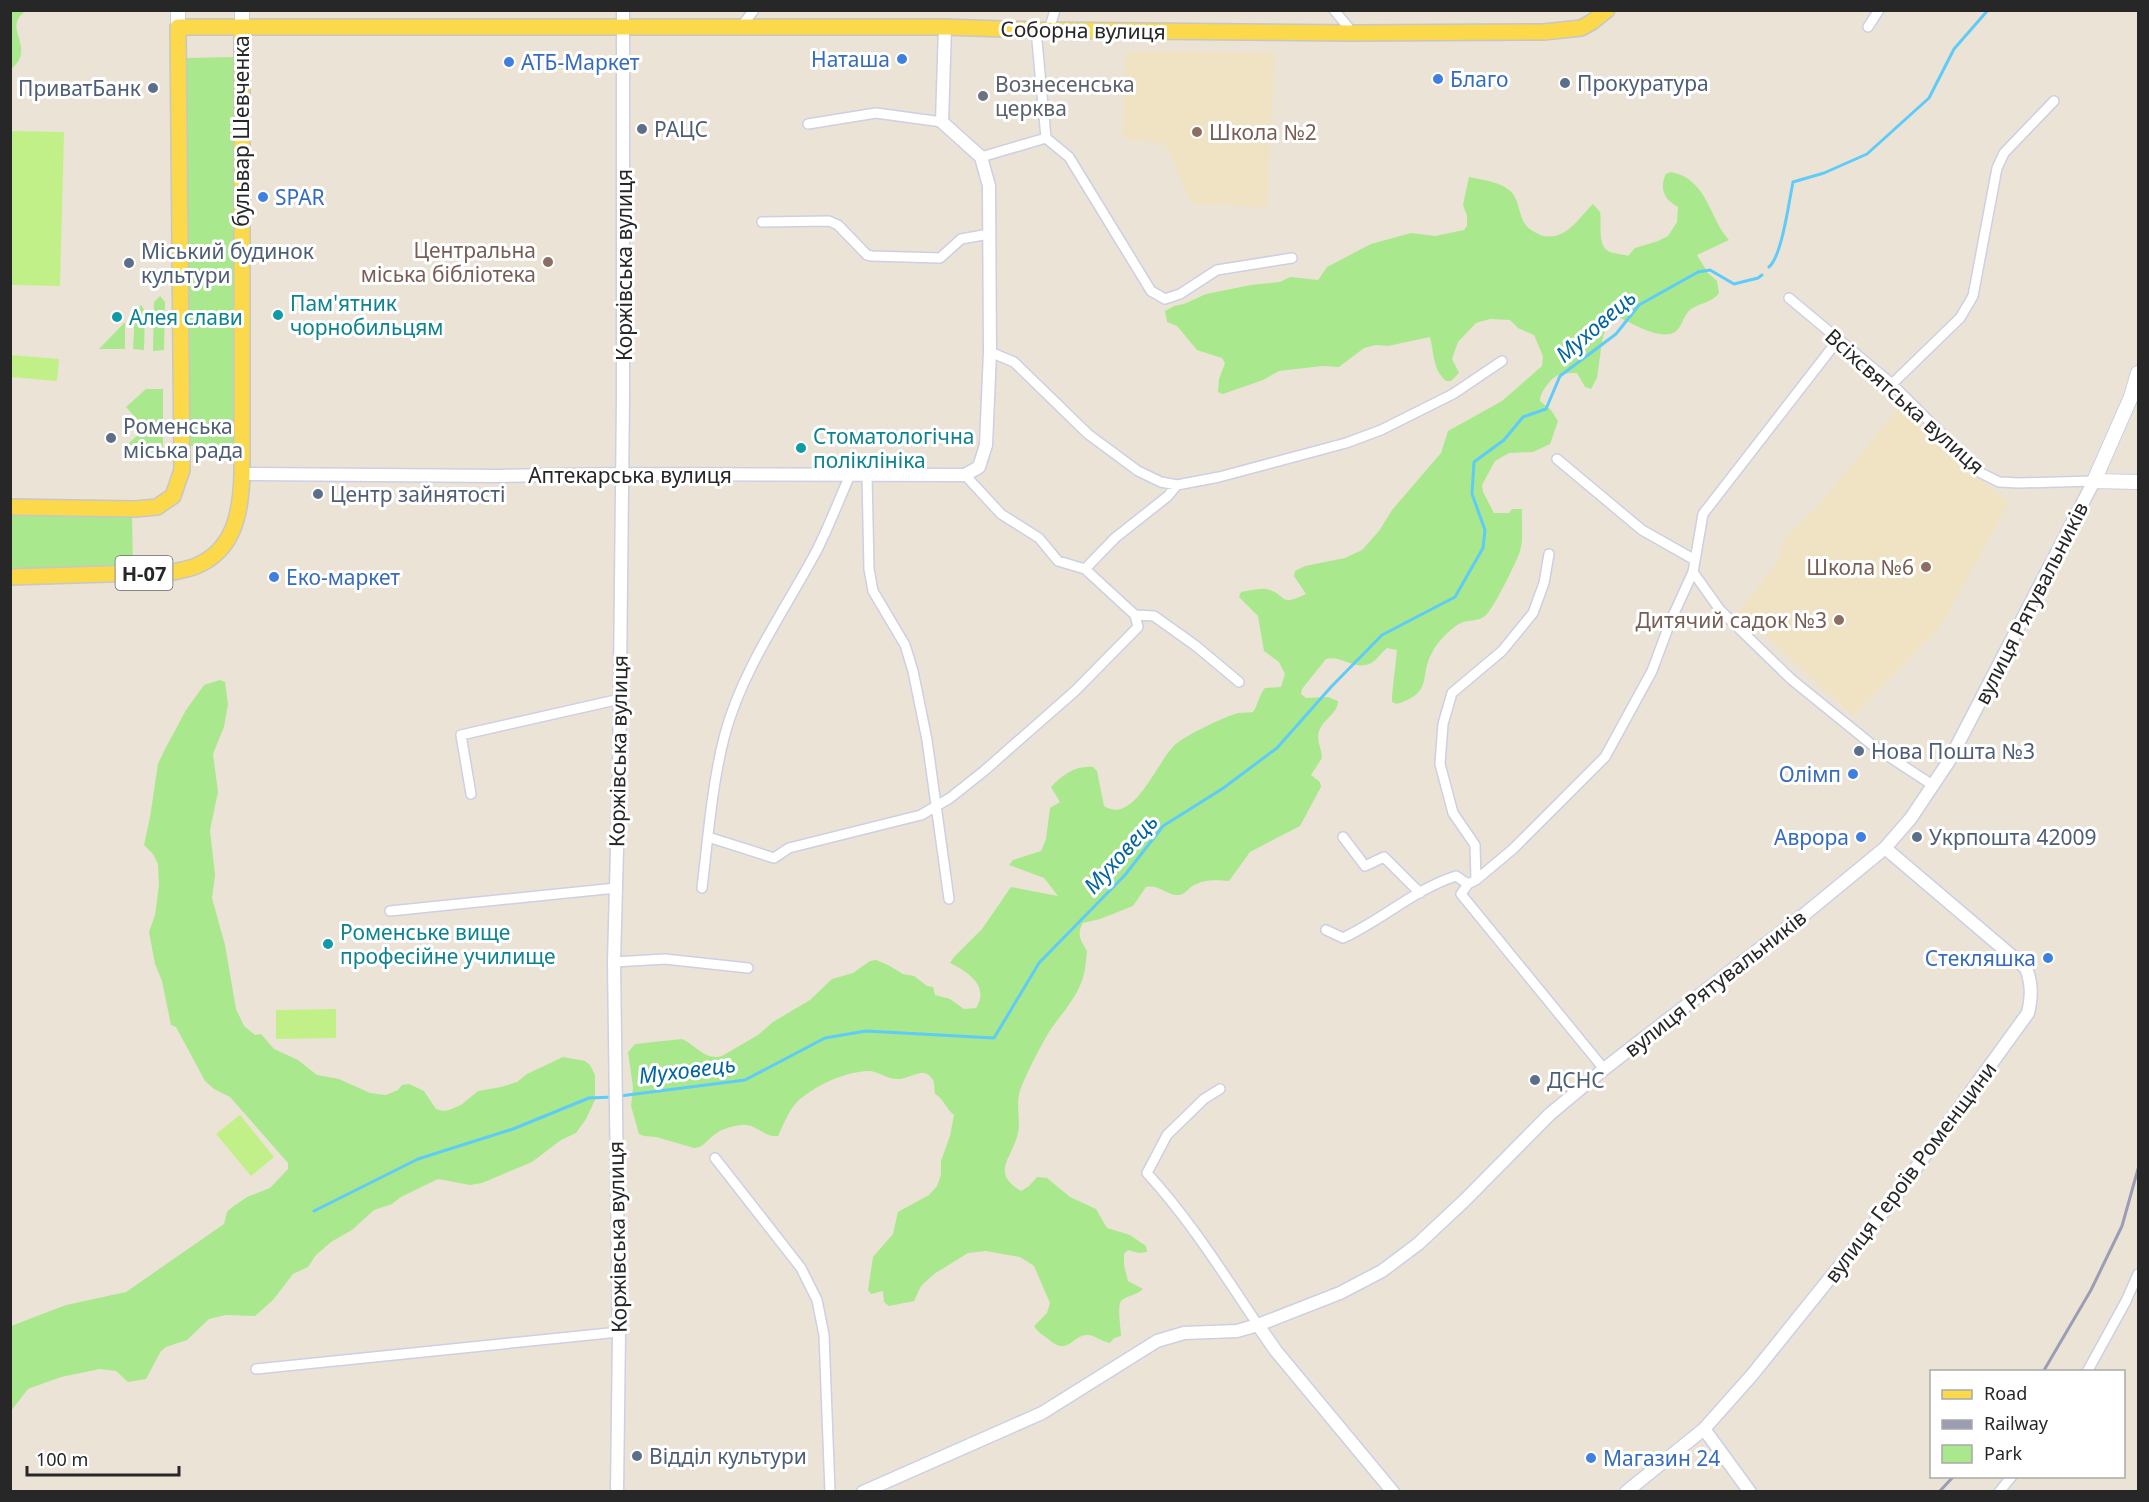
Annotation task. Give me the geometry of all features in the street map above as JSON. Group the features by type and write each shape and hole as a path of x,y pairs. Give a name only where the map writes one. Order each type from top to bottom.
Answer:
{"main road":[{"path":"10,507 135,509 157,507 173,496 182,470 178,10"},
{"name":"бульвар Шевченка","path":"10,577 173,572 197,566 219,552 232,533 242,503 242,10"},
{"name":"Соборна вулиця","path":"178,27 945,27 1353,33 1544,32 1581,28 1607,10"},
{"name":"вулиця Рятувальників","path":"2094,481 2131,397 2139,373"},
{"name":"Всіхсвятська вулиця","path":"2094,481 2139,482"}],"street":[{"name":"Коржівська вулиця","path":"617,1491 619,1332 614,962 620,699 625,226 623,10"},
{"path":"740,28 754,10"},
{"path":"1055,10 1042,30 1046,138 1069,157 1151,291 1165,299 1180,294 1217,270 1292,258"},
{"path":"1334,10 1353,33"},
{"path":"1868,27 1879,10"},
{"path":"942,122 945,27"},
{"path":"1892,384 1960,318 1972,296 2000,161 2004,153 2054,101"},
{"path":"708,837 774,858 789,848 921,815 984,771 1075,691 1138,627 1135,615 1085,569 1058,561 1039,538 1001,514 966,475 979,467 986,445 990,352 989,186 981,157 942,122 876,113 808,124"},
{"path":"981,157 1046,138"},
{"path":"762,222 829,221 838,225 867,255 872,256 940,258 962,239 989,234"},
{"name":"Всіхсвятська вулиця","path":"1789,298 1892,384 1981,473 1999,482 2094,481"},
{"path":"1604,1069 1461,894 1472,882 1513,849 1605,757 1652,671 1693,572 1703,514 1838,340"},
{"path":"990,352 1014,362 1088,434 1138,471 1161,482 1177,485 1219,477 1346,443 1381,430 1453,394 1502,361"},
{"path":"1557,459 1642,530 1695,560"},
{"name":"Аптекарська вулиця","path":"242,474 966,475"},
{"path":"702,888 725,734 743,686 817,549 850,475"},
{"path":"867,476 869,569 873,591 905,645 913,671 927,741 949,898"},
{"name":"вулиця Рятувальників","path":"863,1491 1042,1413 1157,1341 1184,1333 1237,1331 1258,1325 1340,1293 1382,1271 1409,1251 1465,1200 1550,1114 1886,848 1934,786 1949,761 2094,481"},
{"path":"1085,569 1115,538 1168,496 1177,485"},
{"path":"1472,882 1475,845 1453,813 1440,764 1443,724 1452,693 1502,651 1533,613 1544,583 1549,554"},
{"path":"1693,572 1720,610 1791,679 1876,748 1934,786"},
{"path":"1135,615 1154,616 1196,645 1239,682"},
{"path":"471,794 461,735 620,699"},
{"path":"1343,837 1365,866 1384,857 1420,893"},
{"name":"вулиця Героїв Роменщини","path":"1626,1491 1704,1429 1752,1374 1892,1201 2028,1013 2032,996 2031,981 2026,968 1886,848"},
{"path":"1326,930 1343,938 1364,928 1436,883 1456,876 1472,882"},
{"path":"390,911 616,888"},
{"path":"614,962 665,959 748,968"},
{"path":"1220,1089 1204,1099 1167,1135 1147,1173 1194,1230 1276,1351 1393,1491"},
{"path":"715,1158 801,1268 817,1300 824,1335 830,1491"},
{"path":"2088,1370 2139,1274"},
{"path":"256,1368 619,1332"},
{"path":"1704,1429 1750,1491"},
{"path":"1999,1491 2010,1478"}],"shaded area":[{"name":"Школа №2","path":"1126,51 1275,53 1267,207 1191,204 1167,148 1161,143 1122,139"},
{"path":"1903,403 1982,481 2009,503 1940,628 1853,716 1738,611 1778,562 1783,540 1817,506"}],"green space":[{"path":"11,10 118,11 26,11 19,17 16,24 21,53 11,69"},
{"path":"235,57 239,446 188,446 186,58"},
{"path":"11,131 64,132 60,286 11,285"},
{"path":"1671,172 1683,176 1700,191 1729,240 1697,255 1708,273 1717,281 1719,293 1691,309 1678,330 1668,334 1642,329 1610,313 1602,341 1597,378 1591,389 1585,387 1577,373 1558,375 1547,385 1540,401 1551,410 1558,421 1550,444 1533,452 1509,453 1495,461 1482,485 1483,492 1494,513 1509,513 1512,509 1522,509 1520,551 1489,612 1480,619 1459,624 1446,634 1435,647 1429,660 1421,689 1409,699 1397,704 1392,702 1392,696 1397,650 1387,648 1374,661 1363,665 1326,659 1302,689 1301,694 1306,698 1328,697 1338,701 1336,709 1322,725 1319,733 1318,740 1322,758 1311,775 1320,782 1321,787 1300,826 1250,852 1229,881 1205,881 1179,895 1155,887 1146,887 1133,906 1083,923 1081,927 1080,937 1087,951 1082,982 1048,1035 1022,1085 1018,1102 1017,1137 1007,1160 1005,1173 1012,1185 1021,1191 1037,1177 1047,1178 1070,1197 1096,1209 1107,1228 1130,1235 1146,1246 1147,1252 1139,1253 1128,1250 1124,1254 1128,1281 1143,1289 1121,1301 1119,1312 1121,1336 1114,1338 1110,1343 1087,1335 1066,1346 1061,1346 1040,1333 1034,1326 1047,1313 1050,1303 1034,1266 1020,1257 986,1251 968,1253 934,1274 921,1286 914,1301 889,1306 884,1302 883,1291 871,1294 868,1290 873,1257 893,1234 898,1212 929,1195 937,1186 941,1175 941,1161 950,1136 954,1115 935,1094 933,1080 925,1074 895,1079 868,1071 831,1080 814,1089 795,1104 778,1136 769,1135 751,1126 738,1125 720,1131 703,1145 694,1148 639,1134 631,1106 633,1087 628,1052 635,1044 682,1039 706,1054 722,1056 810,1000 832,979 853,973 870,961 876,960 903,974 914,976 927,986 933,987 935,995 950,999 964,1009 976,1008 980,1000 979,986 970,975 950,963 954,957 982,929 1011,887 1058,896 1044,878 1009,865 1013,860 1041,851 1046,839 1050,808 1060,802 1051,787 1070,772 1093,767 1097,771 1104,806 1115,810 1126,807 1145,788 1169,751 1177,743 1196,731 1229,716 1253,712 1265,688 1281,687 1285,674 1279,662 1264,651 1258,616 1239,597 1241,592 1266,589 1286,600 1306,594 1294,576 1295,571 1305,566 1345,558 1362,550 1379,531 1392,510 1441,453 1448,431 1502,401 1542,366 1543,356 1534,335 1518,328 1510,320 1490,319 1476,323 1458,342 1452,359 1459,373 1451,381 1446,381 1439,372 1430,337 1388,346 1376,345 1364,348 1339,367 1322,366 1279,371 1263,380 1223,394 1218,392 1219,379 1225,363 1222,358 1197,350 1177,326 1167,322 1165,311 1206,294 1280,282 1290,277 1318,280 1327,267 1371,244 1411,233 1435,236 1464,230 1467,226 1467,216 1463,205 1469,177 1493,182 1509,190 1515,197 1525,224 1540,235 1549,237 1563,233 1570,228 1593,204 1600,212 1602,244 1610,252 1628,256 1635,248 1668,236 1677,222 1678,207 1669,201 1663,189 1666,174"},
{"path":"160,296 165,302 164,350 153,351 154,302"},
{"path":"141,305 145,311 144,350 133,349 135,312"},
{"path":"125,322 125,349 99,349"},
{"path":"11,355 59,359 57,381 11,377"},
{"path":"146,389 163,389 163,455 128,444 145,428 126,407"},
{"path":"10,514 132,514 133,567 11,569"},
{"path":"220,680 225,682 228,704 224,727 213,754 218,792 210,830 215,875 212,898 225,945 236,1009 244,1026 255,1035 261,1034 274,1049 298,1060 317,1075 339,1079 370,1093 386,1095 398,1090 402,1085 409,1084 424,1091 436,1109 443,1111 461,1105 478,1091 517,1082 527,1074 563,1057 585,1061 590,1065 595,1075 595,1100 576,1133 561,1140 532,1162 482,1183 470,1185 438,1179 401,1197 392,1204 374,1210 352,1230 331,1242 316,1255 308,1267 293,1274 273,1300 255,1316 226,1315 209,1319 187,1340 161,1351 146,1379 128,1382 116,1371 100,1369 61,1377 28,1389 11,1411 11,1326 66,1305 126,1292 224,1224 227,1212 231,1208 247,1197 270,1188 288,1169 288,1163 230,1097 214,1089 205,1081 176,1027 171,1025 149,932 155,915 159,885 158,864 153,854 144,845 158,764 186,710 204,685"},
{"path":"336,1009 336,1038 276,1039 276,1010"},
{"path":"240,1115 274,1157 251,1176 216,1134"}],"waterway":[{"name":"Муховець","path":"1769,267 1778,252 1793,182 1824,173 1867,154 1929,98 1954,49 1988,10"},
{"name":"Муховець","path":"620,1096 745,1080 825,1038 866,1031 994,1038 1039,963 1125,875 1163,826 1222,789 1277,748 1331,687 1382,635 1455,597 1483,548 1485,530 1472,494 1474,462 1504,440 1523,417 1546,409 1560,376 1616,334 1639,305 1698,272 1710,270 1734,284 1762,275"},
{"name":"Муховець","path":"314,1211 418,1159 513,1129 589,1098 613,1097"}],"railway":[{"path":"2044,1370 2091,1290 2122,1226 2138,1169"},
{"path":"1939,1492 1952,1478"}],"place":[{"name":"Наташа","path":"902,59"},
{"name":"АТБ-Маркет","path":"509,62"},
{"name":"Благо","path":"1438,79"},
{"name":"Прокуратура","path":"1565,83"},
{"name":"ПриватБанк","path":"153,88"},
{"name":"Вознесенська церква","path":"983,96"},
{"name":"РАЦС","path":"642,129"},
{"name":"Школа №2","path":"1197,132"},
{"name":"SPAR","path":"263,197"},
{"name":"Центральна міська бібліотека","path":"548,262"},
{"name":"Міський будинок культури","path":"129,263"},
{"name":"Пам'ятник чорнобильцям","path":"278,315"},
{"name":"Алея слави","path":"117,317"},
{"name":"Роменська міська рада","path":"111,438"},
{"name":"Стоматологічна поліклініка","path":"801,448"},
{"name":"Центр зайнятості","path":"318,494"},
{"name":"Школа №6","path":"1926,567"},
{"name":"Еко-маркет","path":"274,577"},
{"name":"Дитячий садок №3","path":"1839,620"},
{"name":"Нова Пошта №3","path":"1859,751"},
{"name":"Олімп","path":"1853,774"},
{"name":"Аврора","path":"1861,837"},
{"name":"Укрпошта 42009","path":"1917,837"},
{"name":"Роменське вище професійне училище","path":"328,944"},
{"name":"Стекляшка","path":"2048,958"},
{"name":"ДСНС","path":"1535,1080"},
{"name":"Відділ культури","path":"637,1456"},
{"name":"Магазин 24","path":"1591,1458"}]}
